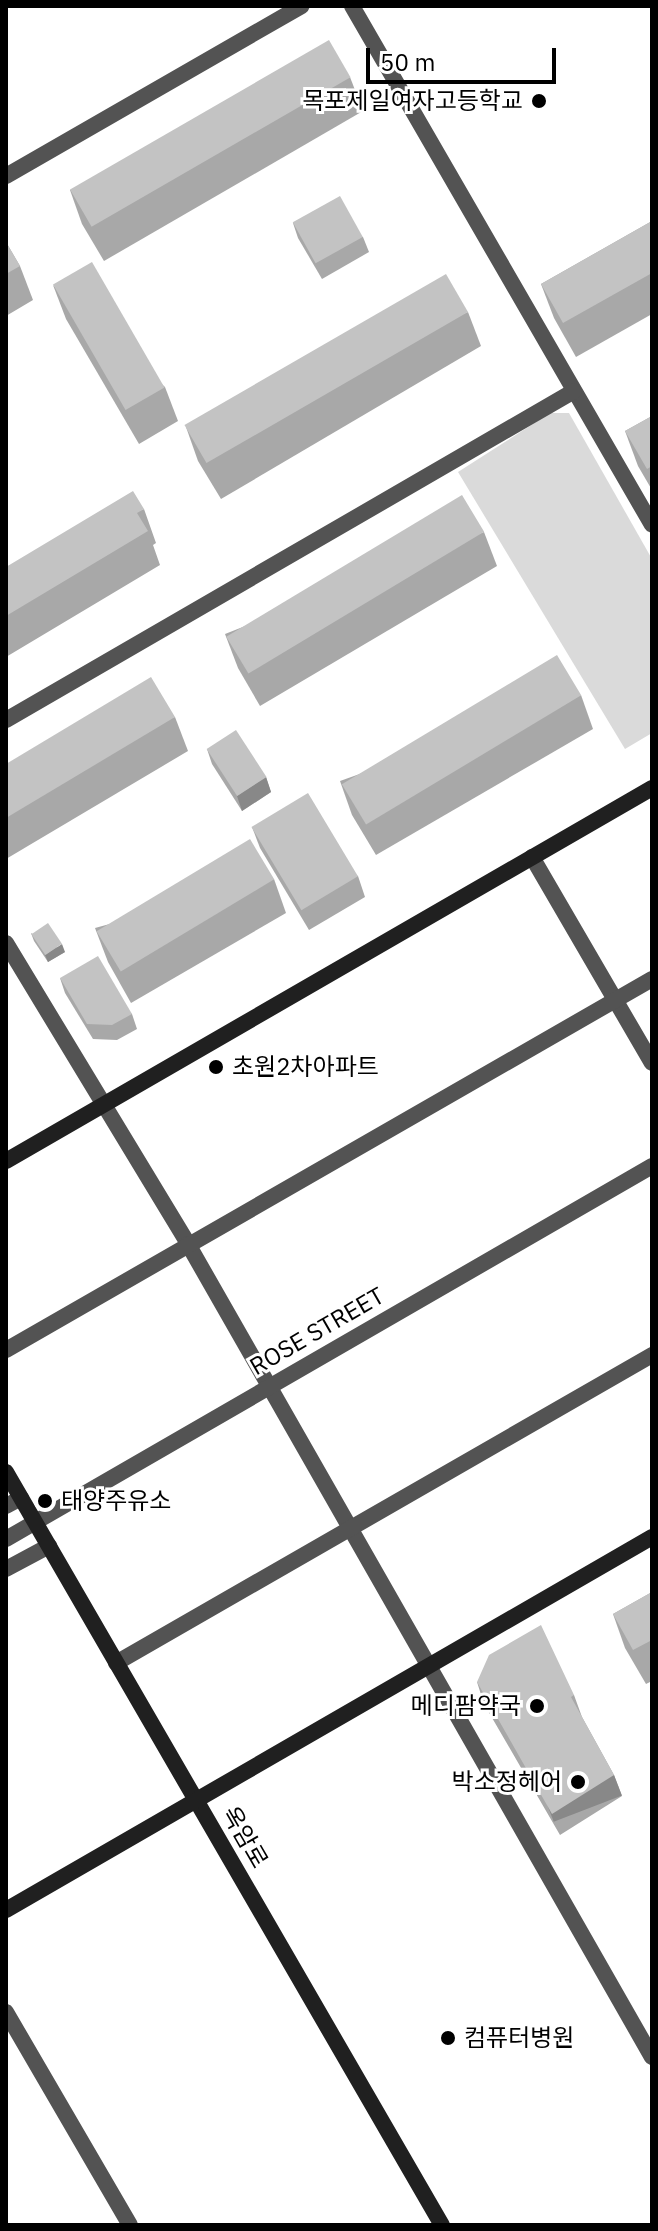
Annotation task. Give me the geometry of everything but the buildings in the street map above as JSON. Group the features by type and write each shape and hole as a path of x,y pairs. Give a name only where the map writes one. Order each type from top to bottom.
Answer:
{"street":[{"path":"6,175 302,6"},
{"path":"352,6 652,525"},
{"path":"6,720 574,391"},
{"path":"6,1161 652,788"},
{"path":"532,857 652,1063"},
{"path":"6,943 188,1244 652,2057"},
{"path":"6,1350 652,979"},
{"name":"ROSE STREET","path":"6,1539 652,1166"},
{"path":"116,1663 652,1355"},
{"name":"옥암로","path":"6,1472 13,1502 35,1523 49,1546 442,2225"},
{"path":"6,1910 652,1537"},
{"path":"6,1569 49,1546"},
{"path":"6,2012 130,2225"}],"shaded area":[{"path":"550,413 569,413 652,559 652,733 625,749 458,472"}],"place":[{"name":"목포제일여자고등학교","path":"539,101"},
{"name":"초원2차아파트","path":"216,1067"},
{"name":"태양주유소","path":"45,1501"},
{"name":"메디팜약국","path":"537,1706"},
{"name":"박소정헤어","path":"578,1782"},
{"name":"컴퓨터병원","path":"448,2038"}]}
